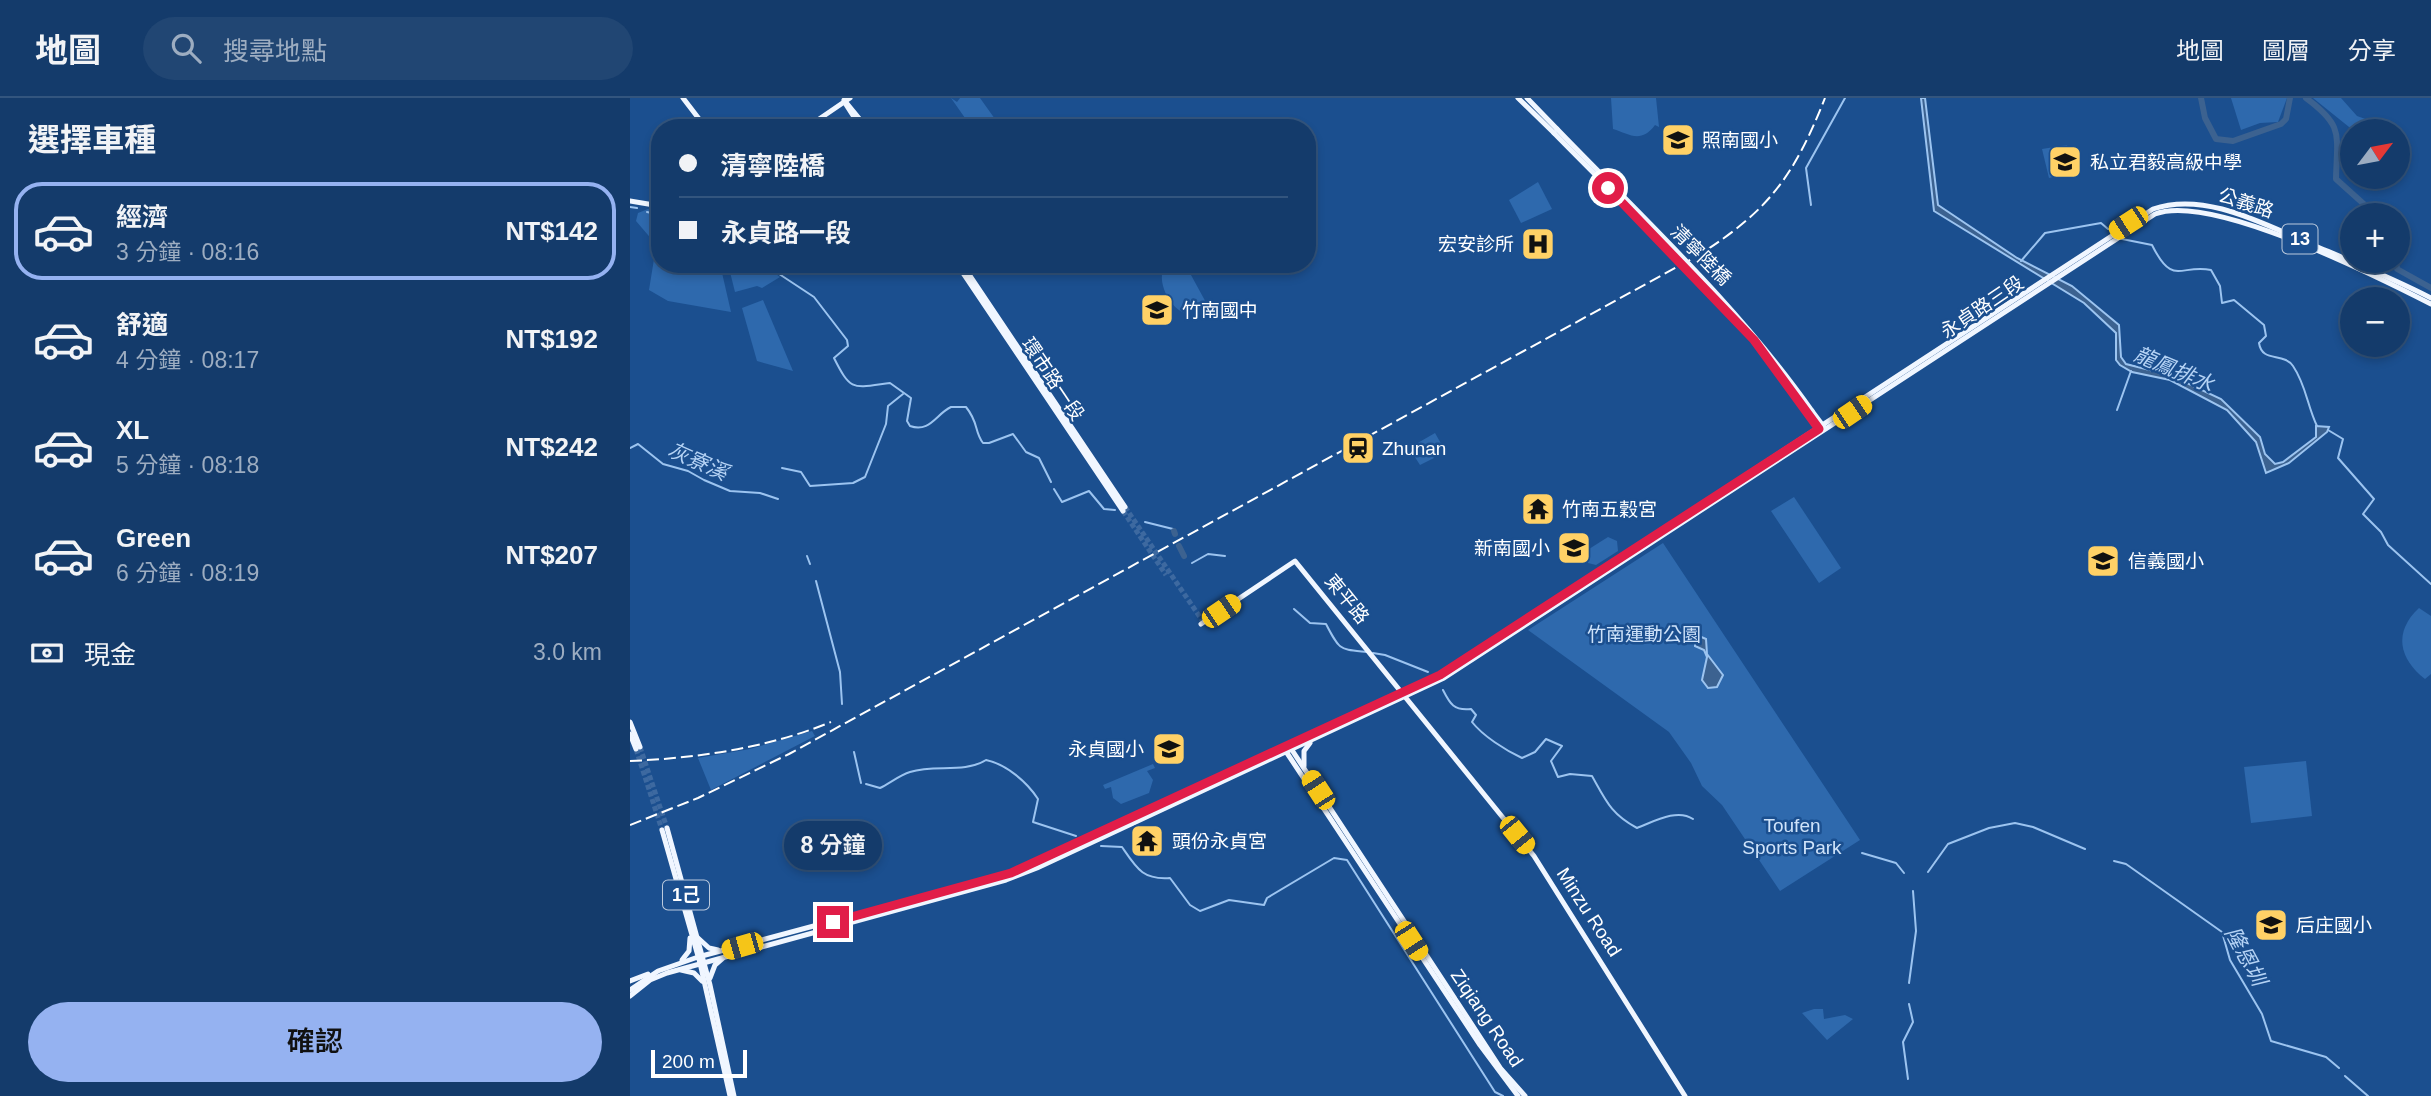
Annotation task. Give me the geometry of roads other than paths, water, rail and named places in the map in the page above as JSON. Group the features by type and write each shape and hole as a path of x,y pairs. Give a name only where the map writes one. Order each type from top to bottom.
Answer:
{"main road":[{"path":"683,98 699,119"},
{"path":"1518,98 1555,131"},
{"path":"1527,98 1555,131"},
{"path":"819,119 847,99"},
{"path":"847,99 857,119"},
{"path":"847,99 861,119"},
{"name":"清寧陸橋","path":"1555,131 1734,318 1780,372 1822,429"},
{"path":"630,201 651,204"},
{"name":"公義路","path":"2162,208 2198,205 2239,214 2431,304"},
{"name":"永貞路三段","path":"1822,429 2136,218 2162,208"},
{"name":"公義路","path":"2289,237 2431,298"},
{"name":"環市路一段","path":"963,273 1124,509"},
{"name":"環市路一段","path":"968,273 1034,375"},
{"name":"13","path":"1288,749 1444,678 1822,429"},
{"name":"東平路","path":"1202,624 1295,561 1371,654"},
{"name":"Minzu Road","path":"1371,654 1534,856 1685,1096"},
{"name":"13","path":"1288,749 1311,741 1404,695"},
{"path":"630,722 638,748 630,734"},
{"path":"1304,769 1304,751 1311,741"},
{"path":"630,981 1011,873 1288,749"},
{"name":"Ziqiang Road","path":"1288,749 1304,769 1501,1069 1525,1096"},
{"name":"Ziqiang Road","path":"1288,749 1479,1045 1518,1096"},
{"name":"1己","path":"664,829 697,937 701,959 690,928 664,829"},
{"path":"630,996 650,980 677,967 689,951 690,928"},
{"path":"697,937 709,948 726,953"},
{"path":"708,985 715,965 726,953"},
{"path":"701,959 732,1096"},
{"path":"677,967 694,973 708,985"},
{"path":"630,990 658,971"}],"waterway":[{"path":"1811,205 1806,168 1845,98"},
{"path":"2201,98 2205,118 2216,139 2233,141 2281,124 2286,119 2290,98"},
{"path":"2306,98 2327,116 2336,132 2336,179 2363,203"},
{"path":"630,207 637,208"},
{"path":"647,212 651,213"},
{"path":"2021,261 2045,233 2101,223 2108,229"},
{"path":"2122,239 2152,245 2159,258 2172,270 2211,270 2220,286 2222,303 2234,300 2264,325 2266,336 2259,343 2264,353 2284,359 2293,366 2301,380 2317,426"},
{"path":"778,273 814,297 847,340 848,346 834,358 849,382 861,386 890,383 911,398 907,421 910,426 923,427 951,407 966,407 983,443 1013,434 1026,452 1039,458 1051,482"},
{"path":"2404,273 2431,288"},
{"path":"2117,410 2131,371"},
{"name":"灰寮溪","path":"782,468 801,472 810,486 853,483 865,477 886,424 888,406 903,394"},
{"name":"龍鳳排水","path":"2328,430 2343,439 2338,458 2374,499 2363,514 2381,532 2388,545 2431,584"},
{"name":"灰寮溪","path":"630,448 638,444 663,464 688,471 730,491 760,493 778,499"},
{"path":"1054,489 1062,502 1089,491 1104,509 1115,510"},
{"path":"1145,522 1173,529"},
{"path":"1179,546 1184,556"},
{"path":"1192,563 1208,554 1225,556"},
{"path":"807,556 810,564"},
{"path":"816,581 840,672 842,704"},
{"name":"隆恩圳","path":"1294,609 1310,623 1326,624 1341,647 1367,652"},
{"name":"隆恩圳","path":"1373,653 1428,672"},
{"name":"隆恩圳","path":"1443,690 1453,706 1471,709 1476,715 1472,722 1482,732 1522,758 1535,752 1546,739 1562,746 1551,761 1558,777 1570,774 1592,776 1615,812 1637,828 1672,815 1693,819"},
{"path":"854,752 861,783"},
{"path":"866,784 880,788 910,772 968,767 986,760 994,762 1022,780 1038,799 1033,822 1076,836"},
{"name":"隆恩圳","path":"1928,872 1948,844 1989,828 2015,823 2033,827 2085,849"},
{"path":"1101,846 1122,847 1142,872 1153,877 1170,878 1190,905 1200,911 1229,900 1264,905 1267,898 1334,858 1347,860 1495,1092 1503,1096"},
{"name":"隆恩圳","path":"1862,853 1896,863 1904,873"},
{"name":"隆恩圳","path":"2114,861 2126,864 2222,932 2230,960 2262,1014 2271,1041 2326,1057 2339,1068"},
{"name":"隆恩圳","path":"1909,983 1916,931 1913,891"},
{"name":"隆恩圳","path":"1908,1079 1903,1042 1913,1022 1909,1004"},
{"name":"隆恩圳","path":"2345,1076 2368,1096"}],"tunnel":[{"path":"1125,507 1204,623"},
{"path":"1123,511 1166,575"},
{"path":"640,747 667,828"},
{"path":"636,749 662,830"}],"railway":[{"path":"630,825 698,798 789,754 1697,256 1743,223 1776,189 1802,149 1825,98"},
{"path":"630,761 732,750 782,739 831,722"}],"place":[{"name":"照南國小","path":"1678,140"},
{"name":"私立君毅高級中學","path":"2065,162"},
{"name":"宏安診所","path":"1538,244"},
{"name":"竹南國中","path":"1157,310"},
{"name":"Zhunan","path":"1358,448"},
{"name":"竹南五穀宮","path":"1538,509"},
{"name":"新南國小","path":"1574,548"},
{"name":"信義國小","path":"2103,561"},
{"name":"永貞國小","path":"1169,749"},
{"name":"頭份永貞宮","path":"1147,841"},
{"name":"后庄國小","path":"2271,925"}],"park label":[{"name":"竹南運動公園","path":"1644,634"},
{"name":"Toufen Sports Park","path":"1792,836"}]}
